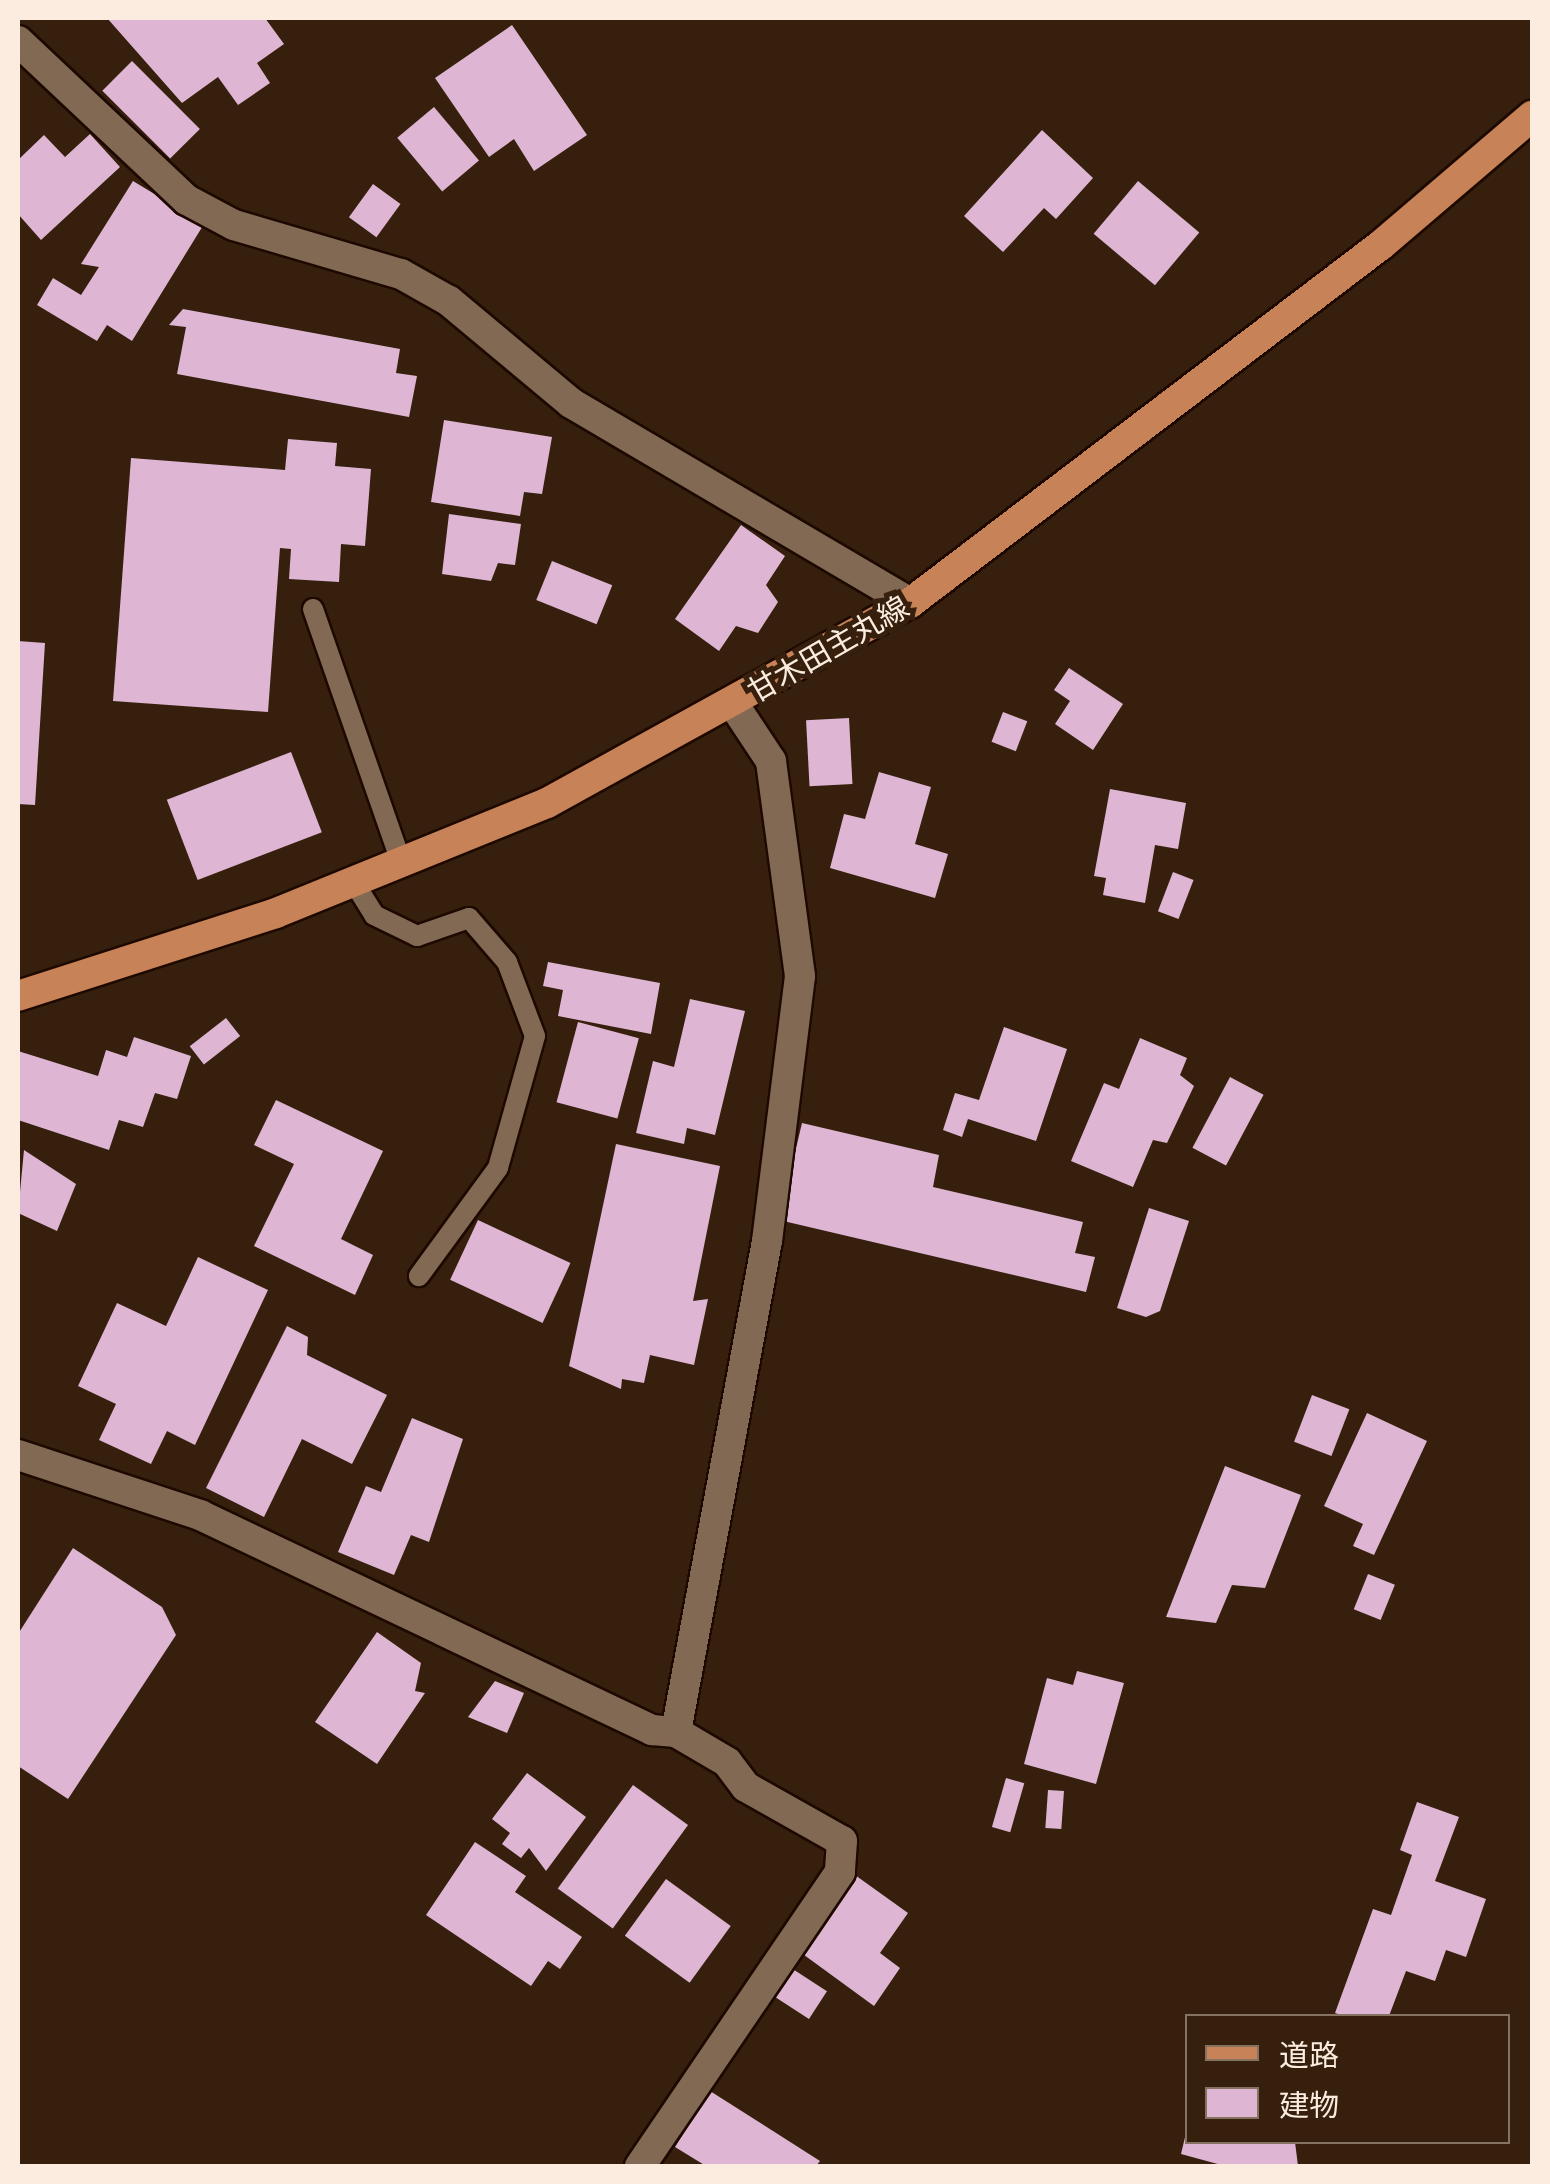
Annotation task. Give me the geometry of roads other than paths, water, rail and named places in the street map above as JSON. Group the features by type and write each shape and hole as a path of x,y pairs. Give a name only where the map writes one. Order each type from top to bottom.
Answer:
{"main road":[{"name":"甘木田主丸線","path":"18,996 352,881 547,803 734,704 910,603 1381,245 1532,116"}],"street":[{"path":"18,41 186,200 417,283 570,403 910,603"},
{"path":"676,1732 767,1241 800,976 771,761 734,704"},
{"path":"18,1455 200,1515 652,1730 676,1732 728,1762 746,1786 842,1841 844,1857 640,2166"}],"lane":[{"path":"313,609 401,862"},
{"path":"352,881 374,915 417,936 469,918 506,962 535,1036 498,1168 419,1276"}]}
